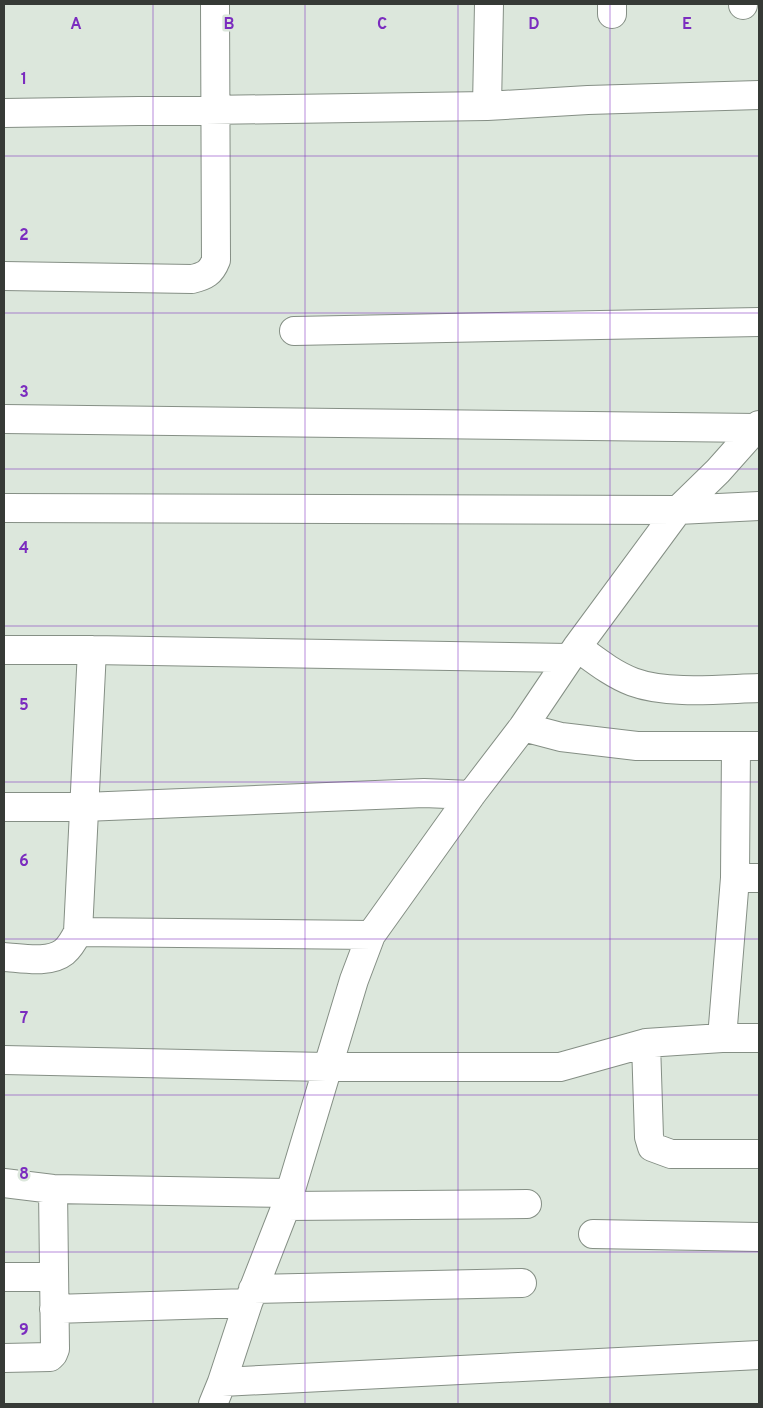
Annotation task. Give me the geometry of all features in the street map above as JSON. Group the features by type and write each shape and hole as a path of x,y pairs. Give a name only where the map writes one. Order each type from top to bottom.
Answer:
{"street":[{"path":"4,276 192,279 205,276 212,270 216,260 217,111 215,4"},
{"path":"487,106 489,4"},
{"path":"4,113 487,106 588,100 759,95"},
{"path":"294,331 759,322"},
{"path":"4,418 758,426"},
{"path":"758,426 718,471 678,510 371,935 354,980 326,1067 287,1199 250,1296 217,1393 759,1355"},
{"path":"4,508 678,510 759,506"},
{"path":"4,650 573,653 633,682 651,687 697,690 759,688"},
{"path":"4,957 48,958 62,954 71,945 78,932 92,650"},
{"path":"523,727 562,737 637,746 748,746 747,878 722,1038"},
{"path":"4,807 84,807 424,793 471,795"},
{"path":"78,932 371,935"},
{"path":"4,1060 326,1067 560,1067 646,1043 722,1038 759,1038"},
{"path":"646,1043 649,1137 652,1146 671,1154 759,1154"},
{"path":"4,1183 53,1189 287,1199 527,1204"},
{"path":"4,1358 45,1358 54,1354 53,1189"},
{"path":"593,1234 759,1237"},
{"path":"4,1277 53,1277"},
{"path":"54,1309 250,1296 522,1283"}]}
